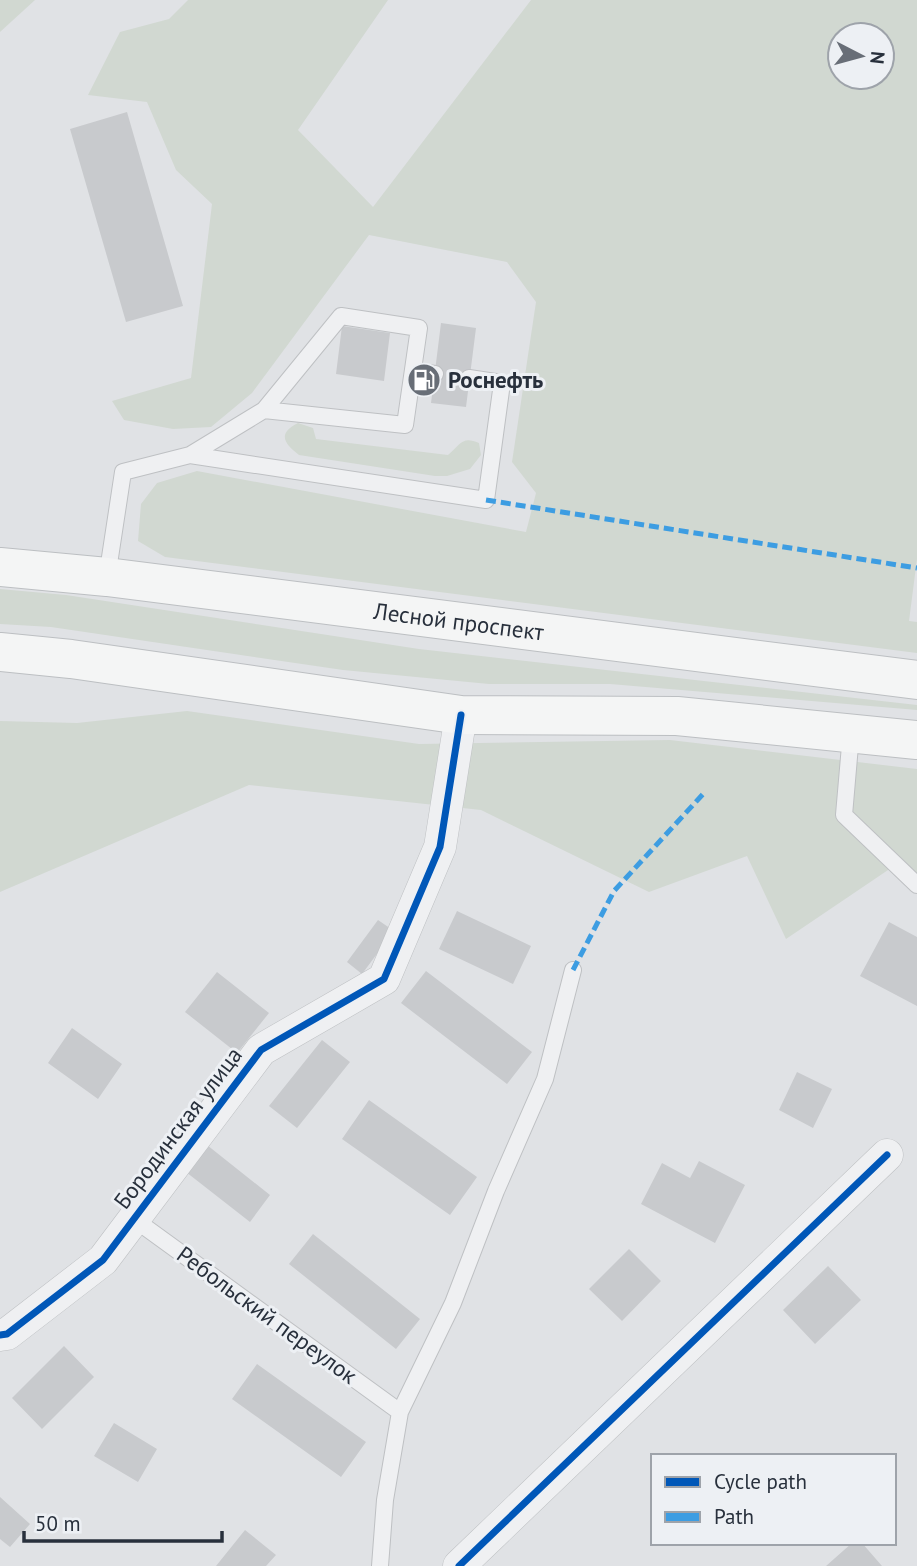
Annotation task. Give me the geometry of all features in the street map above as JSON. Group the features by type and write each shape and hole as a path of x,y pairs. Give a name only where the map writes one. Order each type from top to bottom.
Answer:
{"main road":[{"name":"Лесной проспект","path":"0,567 107,577 917,680"},
{"path":"0,652 71,659 461,715 677,716 917,740"}],"street":[{"name":"Бородинская улица","path":"0,1335 7,1334 103,1260 261,1050 384,979 440,846 461,715"},
{"path":"459,1566 887,1155"}],"lane":[{"path":"107,577 123,472 190,454 264,410 341,316 419,328 405,425 264,410"},
{"path":"413,371 435,374"},
{"path":"190,454 486,500 502,383 469,378"},
{"path":"851,734 844,815 917,885"},
{"path":"380,1566 385,1500 400,1412 453,1303 496,1191 545,1079 573,970"},
{"name":"Ребольский переулок","path":"134,1219 400,1412"}],"shaded area":[{"path":"0,0 35,0 0,32"},
{"path":"188,0 388,0 298,130 373,207 531,0 917,0 917,559 909,621 917,622 917,653 165,557 138,541 141,504 157,483 197,471 526,532 536,493 512,462 536,302 507,262 369,235 252,393 211,427 173,429 124,420 112,401 191,378 212,204 176,170 147,102 88,95 120,32 169,19"},
{"path":"298,423 313,428 316,439 448,455 462,442 469,440 479,443 481,455 470,469 447,476 435,476 299,455 285,439 287,431"},
{"path":"0,589 66,595 419,649 917,705 917,710 610,684 489,684 343,670 51,627 0,624"},
{"path":"187,711 419,744 670,740 917,769 917,892 894,866 786,939 747,856 649,892 481,810 249,785 0,892 0,721 77,723"}],"building":[{"path":"127,112 183,306 126,322 70,129"},
{"path":"441,323 476,328 466,407 431,403"},
{"path":"342,326 390,333 384,381 336,374"},
{"path":"457,911 531,946 513,984 439,949"},
{"path":"378,920 394,931 362,974 347,962"},
{"path":"889,922 917,937 917,1006 860,976"},
{"path":"426,971 532,1052 507,1084 401,1003"},
{"path":"217,972 269,1013 237,1053 185,1012"},
{"path":"72,1028 122,1064 98,1099 48,1063"},
{"path":"322,1040 350,1062 297,1128 269,1106"},
{"path":"797,1072 832,1089 813,1128 779,1110"},
{"path":"369,1100 477,1177 450,1215 342,1139"},
{"path":"207,1145 270,1195 250,1222 186,1172"},
{"path":"699,1161 745,1185 715,1243 641,1204 662,1163 690,1178"},
{"path":"313,1234 420,1319 396,1349 289,1264"},
{"path":"629,1249 661,1281 622,1321 589,1289"},
{"path":"828,1266 861,1300 815,1344 783,1310"},
{"path":"64,1346 94,1377 42,1429 12,1398"},
{"path":"257,1364 366,1442 341,1477 232,1399"},
{"path":"114,1423 157,1449 138,1482 94,1456"},
{"path":"0,1497 30,1524 10,1547 0,1539"},
{"path":"245,1530 276,1555 266,1566 216,1566"},
{"path":"850,1545 864,1545 882,1566 826,1566"}],"marked path":[{"path":"486,500 917,568"},
{"path":"573,970 614,891 704,793"}],"cycle path":[{"path":"0,1335 7,1334 103,1260 261,1050 384,979 440,847 461,715"},
{"path":"459,1566 887,1155"}],"place":[{"name":"Роснефть","path":"424,380"}]}
